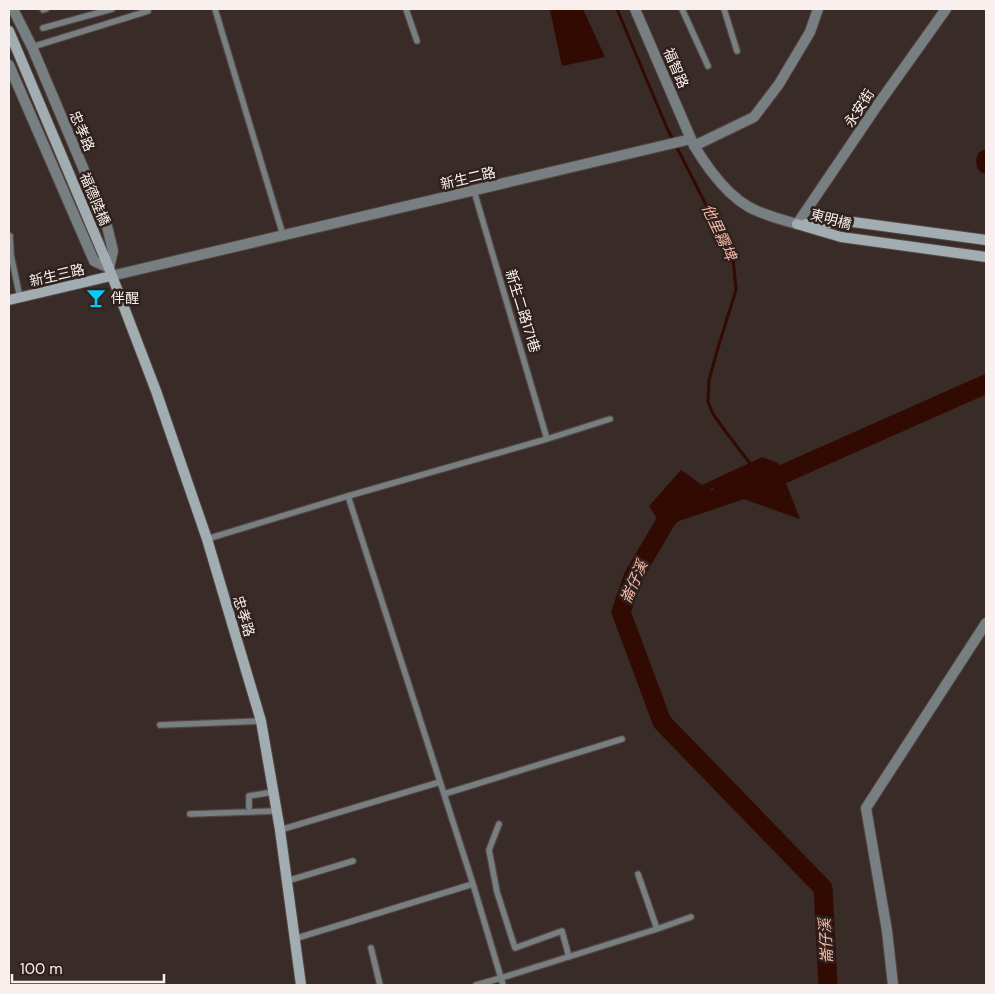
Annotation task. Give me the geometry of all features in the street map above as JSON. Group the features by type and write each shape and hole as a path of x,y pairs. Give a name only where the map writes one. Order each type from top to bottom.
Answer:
{"main road":[{"name":"福德陸橋","path":"9,31 110,272"},
{"name":"東明橋","path":"797,224 853,222 986,240"},
{"name":"東明橋","path":"797,224 841,237 986,257"},
{"name":"新生三路","path":"9,300 110,272"},
{"name":"忠孝路","path":"110,272 156,391 207,539 261,721 280,830 301,985"}],"street":[{"name":"忠孝路","path":"9,65 94,261 110,272 112,251 106,222 32,47 13,9"},
{"name":"福智路","path":"635,9 693,142"},
{"name":"新生二路","path":"110,272 283,235 693,142 754,117 778,84 810,32 818,9"},
{"name":"永安街","path":"797,224 879,103 946,9"},
{"path":"693,142 723,188 738,202 761,214 797,224"},
{"path":"893,985 887,931 866,808 986,623"}],"lane":[{"path":"43,28 108,9"},
{"path":"215,9 283,235"},
{"path":"406,9 417,42"},
{"path":"682,9 708,66"},
{"path":"724,9 737,51"},
{"path":"32,47 148,11"},
{"name":"新生二路171巷","path":"474,191 547,439"},
{"path":"10,236 11,255 20,298"},
{"path":"207,539 547,439 610,418"},
{"path":"348,496 473,884 503,985"},
{"path":"160,725 261,721"},
{"path":"444,794 622,739"},
{"path":"280,830 440,782"},
{"path":"249,807 249,796 273,792"},
{"path":"190,814 276,811"},
{"path":"499,824 489,850 497,892 515,948 562,931 569,957"},
{"path":"287,881 352,861"},
{"path":"638,874 657,929"},
{"path":"294,939 473,884"},
{"path":"476,985 691,917"},
{"path":"371,948 380,985"}],"shaded area":[{"path":"583,9 605,57 562,66 550,10"},
{"path":"762,457 778,463 800,519 712,488 666,533 649,506 681,470 702,485"}],"waterway":[{"name":"他里霧埤","path":"617,9 667,128 733,258 736,290 709,380 708,402 713,414 752,466"},
{"name":"崙仔溪","path":"986,159 986,164"},
{"name":"崙仔溪","path":"828,985 823,888 662,722 621,612 633,577 670,514 765,482 986,384"}],"place":[{"name":"伴醒","path":"96,298"}]}
